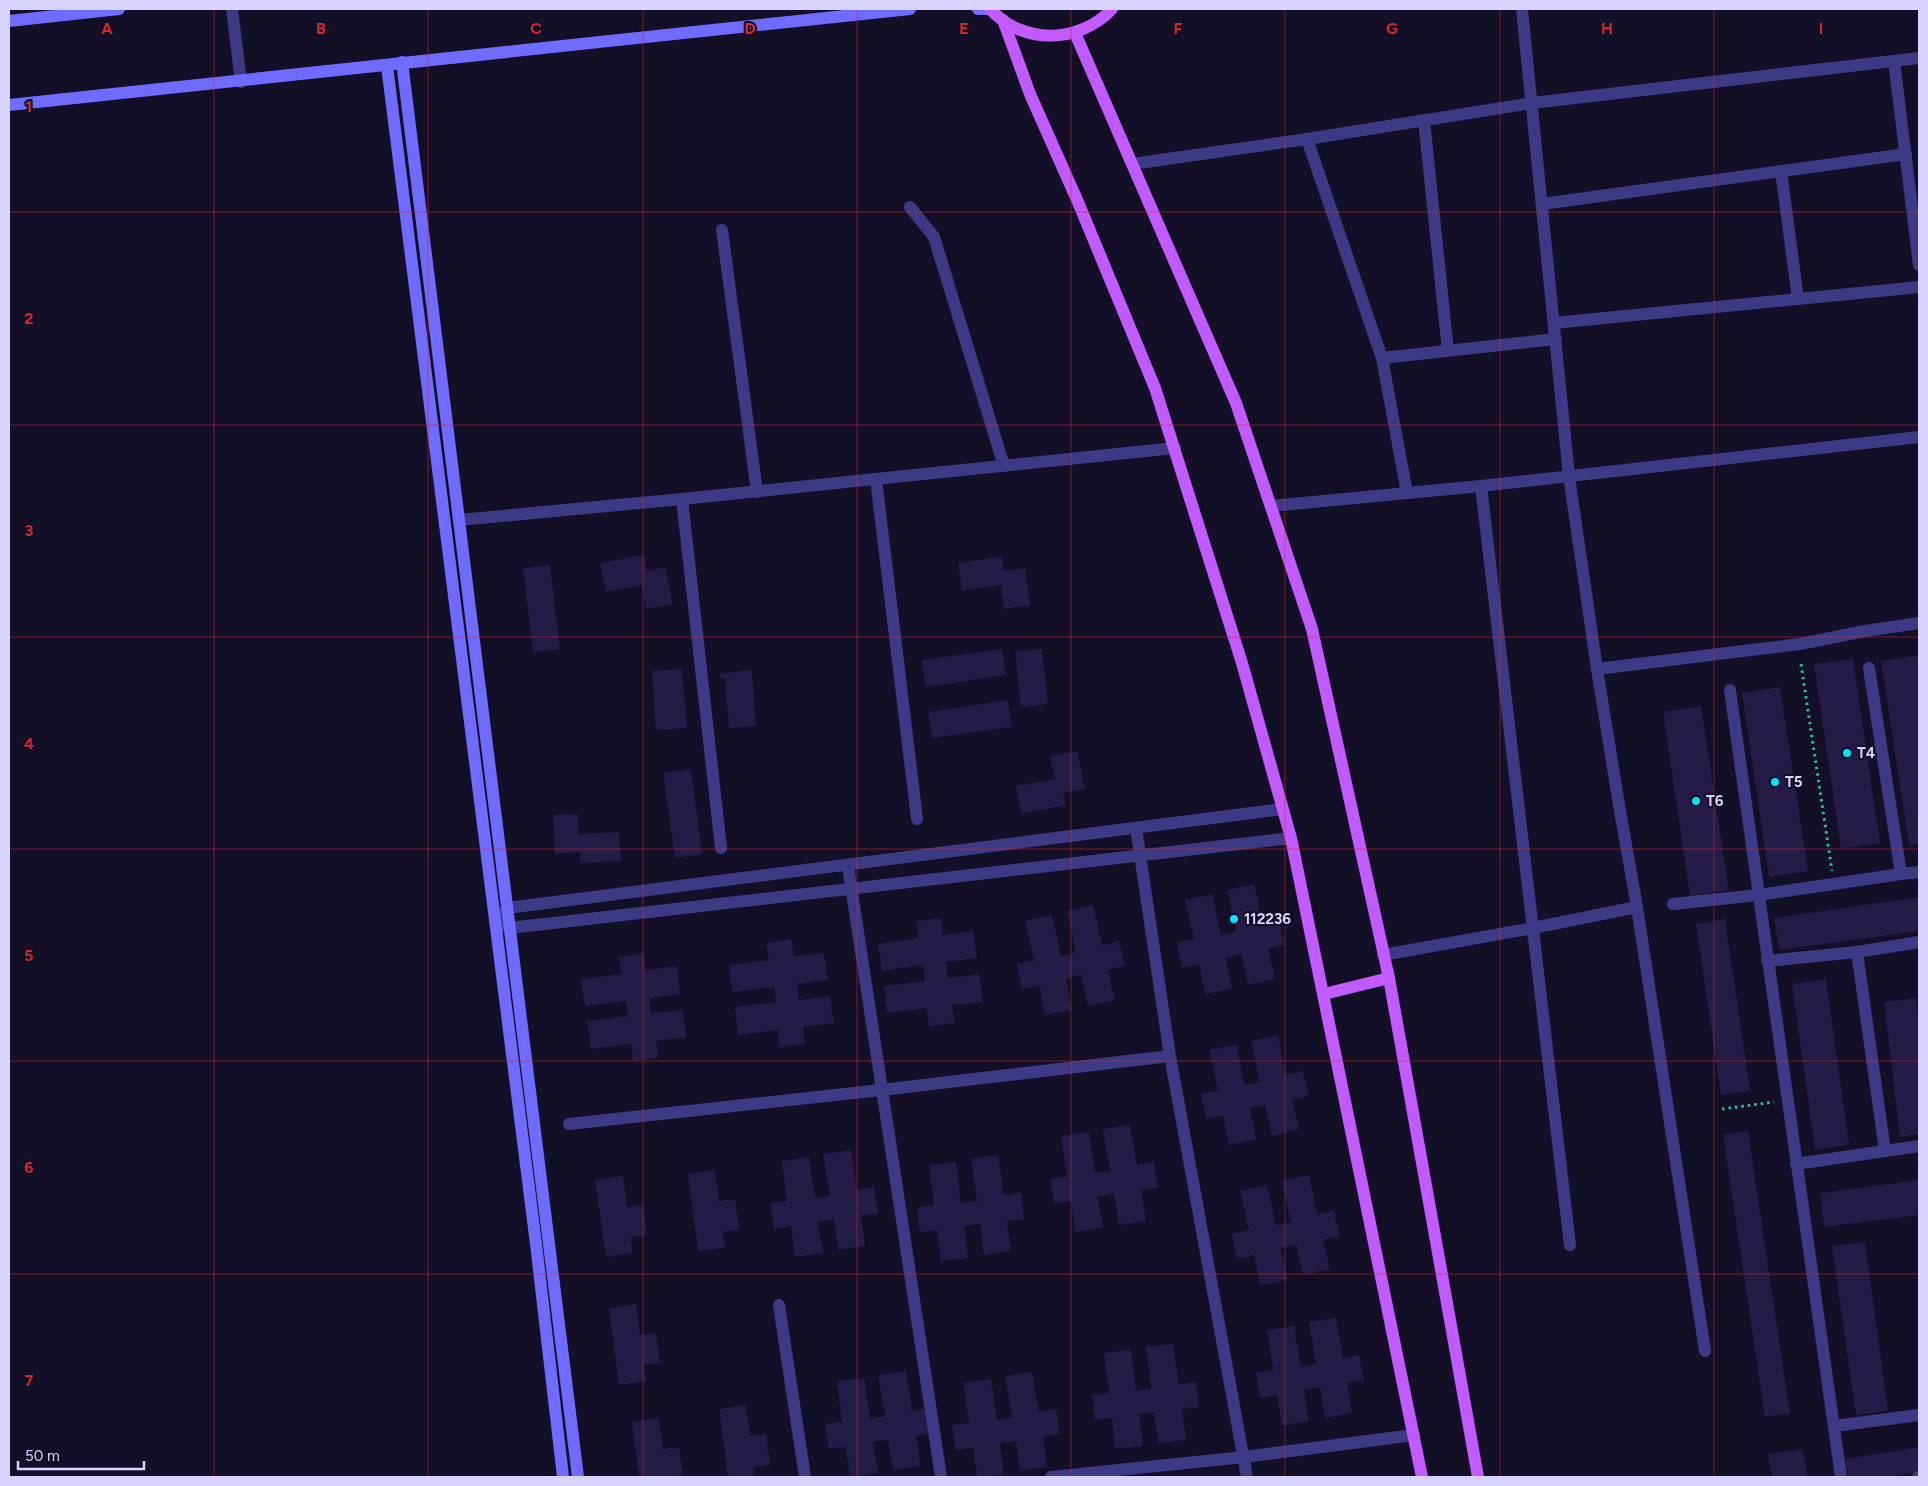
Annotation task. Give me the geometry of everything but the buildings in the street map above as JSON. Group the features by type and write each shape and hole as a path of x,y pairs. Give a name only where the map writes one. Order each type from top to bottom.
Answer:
{"main road":[{"path":"990,9 1013,27 1037,35 1063,36 1075,33 1101,20 1112,9"},
{"path":"1003,20 1030,94 1078,202 1155,388 1242,663 1291,838 1422,1477"},
{"path":"1075,33 1236,403 1312,629 1389,978 1478,1477"},
{"path":"1324,994 1389,978"}],"street":[{"path":"9,21 119,9"},
{"path":"232,9 241,82"},
{"path":"9,105 241,82 387,66 402,62 910,9"},
{"path":"978,9 990,9"},
{"path":"1522,9 1569,476 1597,669 1637,907 1705,1351"},
{"path":"1132,164 1307,139 1532,103 1919,58"},
{"path":"1894,61 1919,265"},
{"path":"402,62 578,1477"},
{"path":"387,66 563,1477"},
{"path":"1424,120 1448,351"},
{"path":"1307,139 1382,358 1407,493"},
{"path":"1542,204 1906,154"},
{"path":"1781,171 1798,299"},
{"path":"910,207 934,237 1004,466"},
{"path":"722,230 757,492"},
{"path":"1554,323 1919,287"},
{"path":"1382,358 1556,339"},
{"path":"1271,506 1481,486 1919,437"},
{"path":"459,520 757,492 1175,448"},
{"path":"876,479 917,818"},
{"path":"1481,486 1570,1245"},
{"path":"682,499 720,848"},
{"path":"1597,669 1800,644 1865,631 1919,623"},
{"path":"1870,668 1901,874"},
{"path":"1730,690 1841,1477"},
{"path":"495,922 507,908 1283,809"},
{"path":"1136,828 1170,1056 1247,1477"},
{"path":"495,922 510,928 1291,838"},
{"path":"848,866 941,1477"},
{"path":"1673,904 1919,872"},
{"path":"1383,955 1637,907"},
{"path":"1767,961 1857,952 1919,942"},
{"path":"1857,952 1885,1151"},
{"path":"569,1124 1170,1056"},
{"path":"1796,1164 1919,1146"},
{"path":"779,1305 805,1477"},
{"path":"1834,1426 1919,1415"},
{"path":"1051,1477 1244,1457 1414,1435"}],"path":[{"path":"1801,664 1834,884"},
{"path":"1722,1109 1787,1100"}],"place":[{"name":"T4","path":"1847,753"},
{"name":"T5","path":"1775,782"},
{"name":"T6","path":"1696,801"},
{"name":"112236","path":"1234,919"}]}
